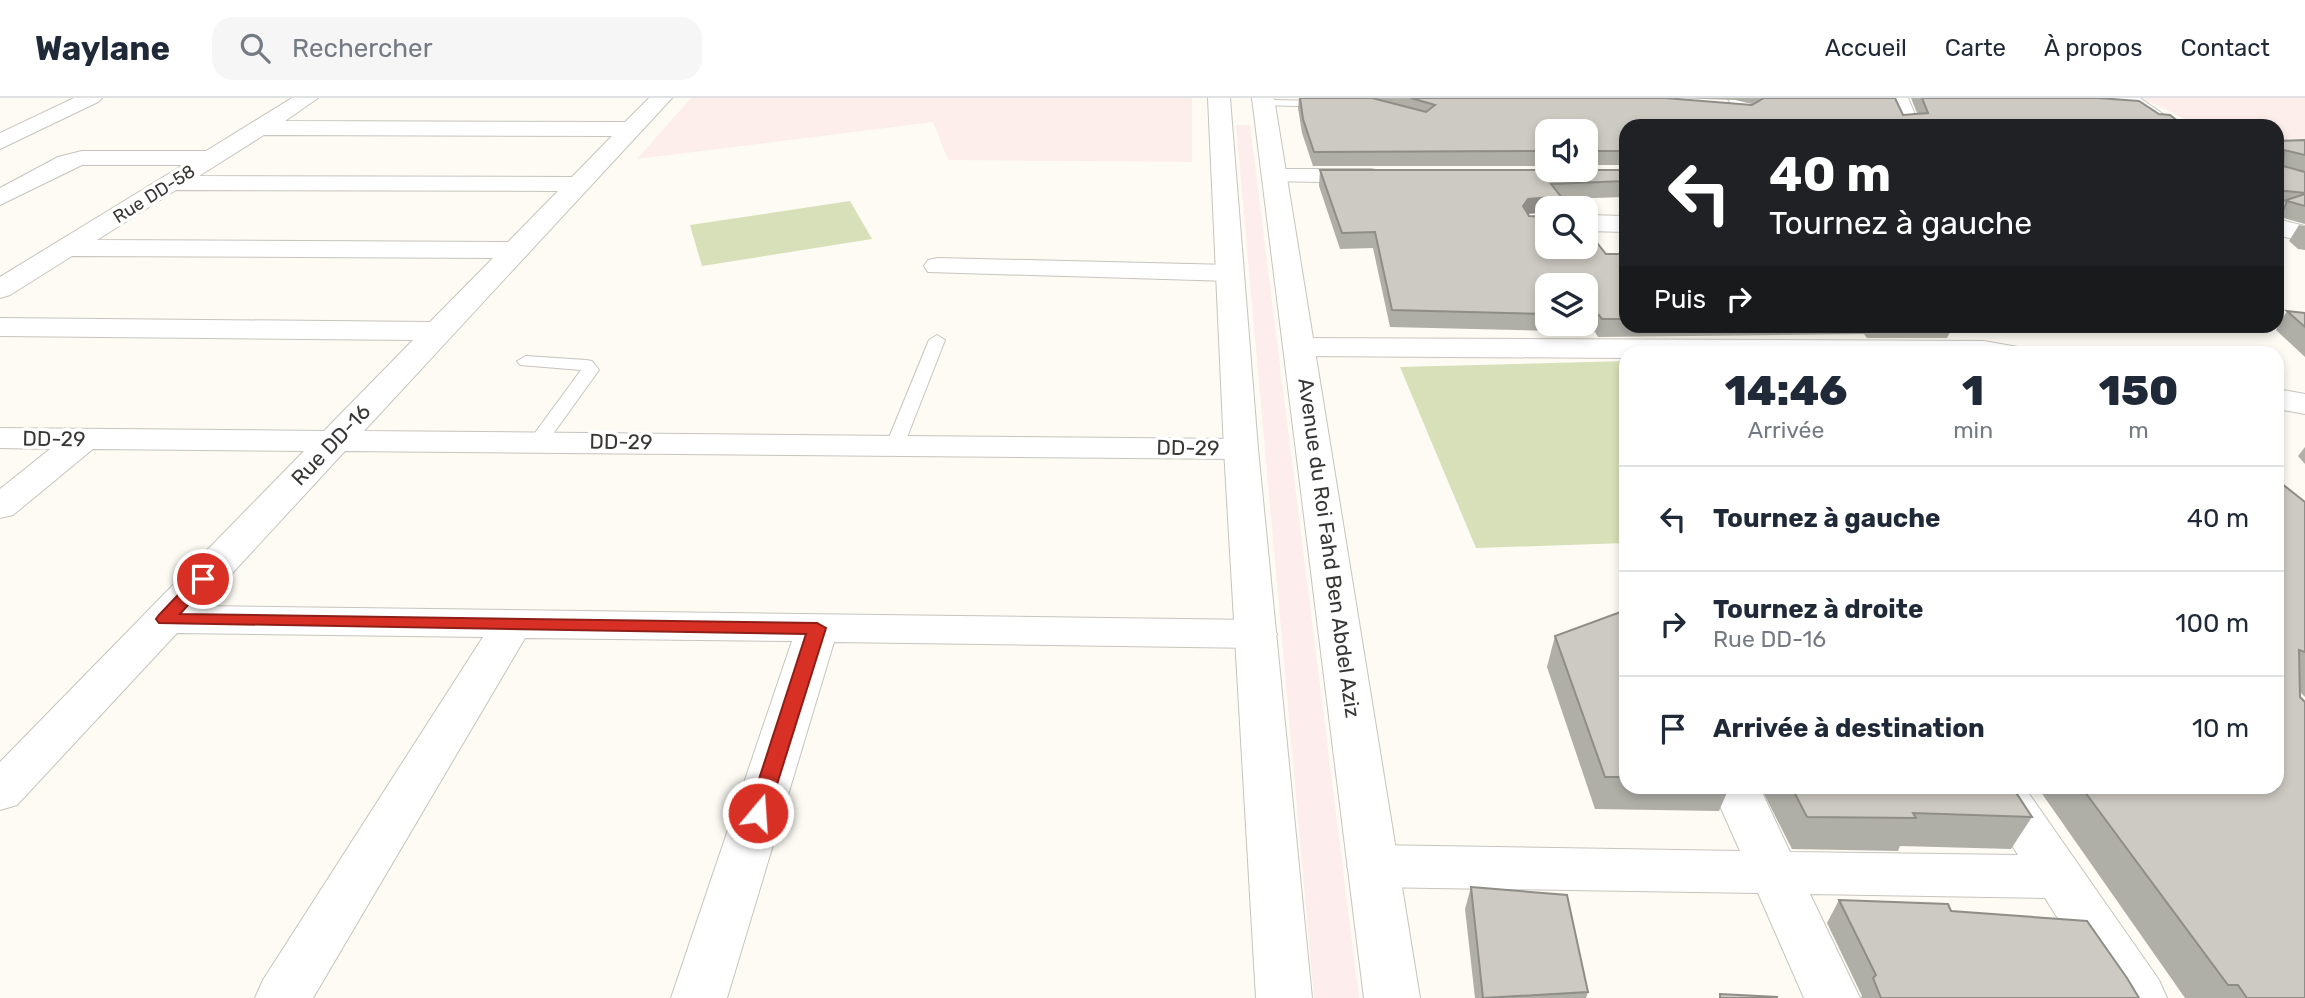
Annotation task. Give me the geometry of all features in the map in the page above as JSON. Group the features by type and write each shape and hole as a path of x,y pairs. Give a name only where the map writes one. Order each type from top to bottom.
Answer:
{"street":[{"path":"0,142 91,98"},
{"name":"Rue DD-58","path":"0,289 307,98"},
{"name":"Rue DD-16","path":"0,792 661,98"},
{"path":"1219,98 1241,449 1284,998"},
{"path":"1897,98 1906,119"},
{"name":"Avenue du Roi Fahd Ben Abdel Aziz","path":"1263,100 1301,347 1392,998"},
{"path":"2101,104 2132,102 2158,119"},
{"path":"259,128 632,129"},
{"path":"0,198 66,162 82,158 211,158"},
{"path":"1275,176 1396,176"},
{"path":"0,178 37,178"},
{"path":"171,183 580,184"},
{"path":"1598,223 1619,224"},
{"path":"2284,229 2305,234"},
{"path":"67,248 516,250"},
{"path":"938,266 1230,273"},
{"path":"0,327 439,331"},
{"path":"1301,347 1757,337 1989,343"},
{"path":"2284,400 2305,404"},
{"name":"DD-29","path":"0,438 1241,449"},
{"path":"0,507 84,439"},
{"path":"165,619 1256,634"},
{"path":"283,998 512,624"},
{"path":"699,998 817,628"},
{"path":"1739,794 1832,998"},
{"path":"2004,794 2139,998"},
{"path":"1372,866 2057,877"}],"lane":[{"path":"1263,100 1338,104"},
{"path":"895,445 937,340"},
{"path":"526,361 586,365 590,370 538,441"}],"shaded area":[{"path":"691,98 1192,98 1192,162 948,160 933,122 637,159"},
{"path":"2142,98 2305,98 2305,149 2284,149 2284,119 2185,119"},
{"path":"1236,125 1250,125 1359,998 1314,998"}],"green space":[{"path":"850,201 872,239 702,266 690,225"},
{"path":"1619,361 1619,543 1476,548 1400,367"}],"building":[{"path":"1300,98 1372,98 1426,112 1435,105 1411,98 1665,98 1752,105 1764,98 1895,98 1903,115 1928,113 1922,98 2098,98 2139,101 2159,114 2170,115 2175,119 1619,119 1619,151 1598,151 1598,119 1535,119 1535,151 1314,152 1303,119"},
{"path":"2305,140 2305,155 2284,150 2284,141"},
{"path":"2284,166 2305,172 2305,193 2284,191"},
{"path":"1320,170 1535,170 1535,182 1598,182 1598,170 1619,170 1619,181 1551,184 1560,196 1535,196 1535,198 1528,199 1523,206 1529,216 1535,216 1535,259 1598,259 1598,244 1606,254 1619,254 1619,319 1602,319 1598,315 1598,273 1535,273 1535,314 1392,310 1375,232 1342,233"},
{"path":"2305,194 2305,206 2287,201 2284,208 2284,201"},
{"path":"2287,311 2305,313 2305,327"},
{"path":"2284,486 2305,502 2305,652 2299,650 2300,697 2305,702 2305,998 2247,998 2238,985 2228,985 2086,794 2284,794"},
{"path":"1619,613 1619,777 1605,777 1555,636"},
{"path":"1795,794 2017,794 2032,817 1913,813 1916,818 1807,817"},
{"path":"1471,887 1567,895 1588,992 1483,998"},
{"path":"1839,900 1948,904 1951,911 2087,921 2139,998 1881,998 1873,978 1876,975"},
{"path":"1720,994 1777,997 1777,998 1720,998"}],"route":[{"path":"203,579 165,619 817,628 758,813"}]}
